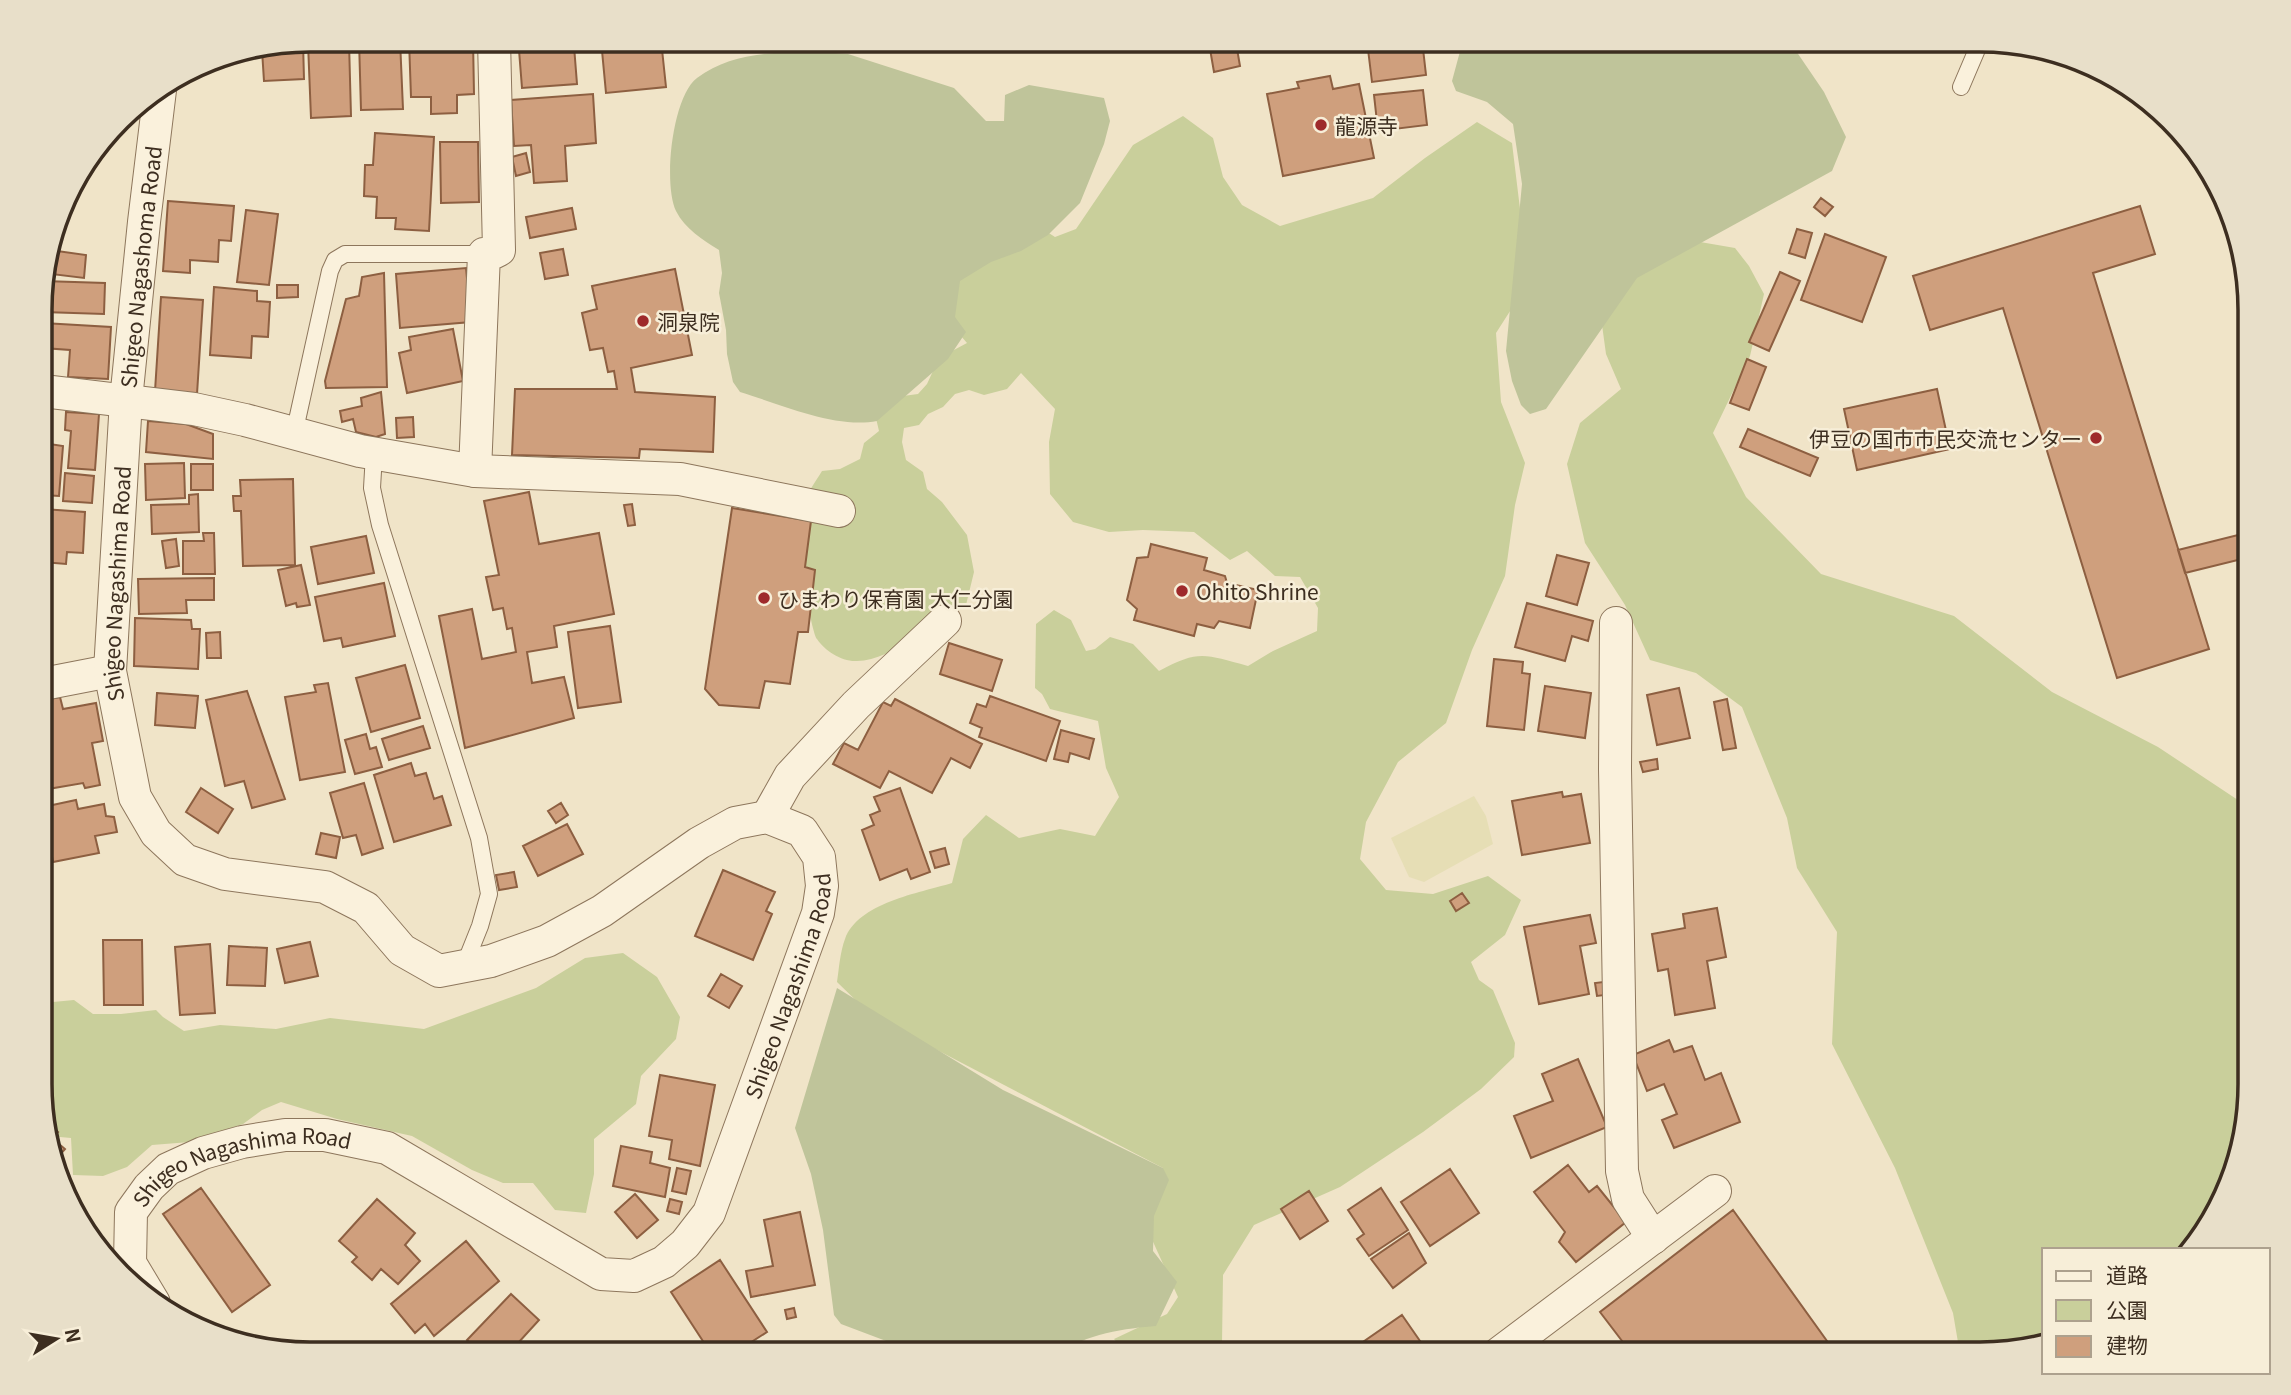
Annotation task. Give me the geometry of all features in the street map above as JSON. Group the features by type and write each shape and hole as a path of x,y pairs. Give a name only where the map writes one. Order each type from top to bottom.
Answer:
{"street":[{"path":"475,471 484,254 499,250 494,53"},
{"name":"Shigeo Nagashoma Road","path":"126,400 159,102"},
{"path":"52,392 194,409 374,454 475,471 680,480 839,510"},
{"name":"Shigeo Nagashima Road","path":"126,400 110,671 135,797 156,833 185,860 225,874 325,887 366,908 402,950 439,971 491,961 547,941 602,911 699,843 735,823 767,817 802,831 818,857 822,886 818,913 709,1213 685,1244 664,1262 634,1276 601,1274 387,1148 325,1135 285,1135 242,1142 203,1153 168,1169 149,1187 131,1212 130,1263 138,1276"},
{"path":"767,817 790,776 856,705 945,621"},
{"path":"1616,623 1615,769 1622,1171 1628,1199 1653,1238"},
{"path":"52,682 110,671"},
{"path":"1514,1342 1716,1191"}],"lane":[{"path":"1961,87 1975,53"},
{"path":"294,433 330,271 335,260 345,254 484,254"},
{"path":"374,454 372,488 380,525 479,838 489,894 481,926 464,966"}],"shaded area":[{"path":"1474,796 1486,816 1493,844 1424,882 1409,877 1391,838"}],"green space":[{"path":"1460,53 1797,53 1824,92 1846,137 1832,171 1637,278 1546,409 1530,414 1521,405 1512,381 1506,351 1522,184 1513,124 1487,102 1456,91 1452,81"},
{"path":"765,54 848,54 954,88 986,121 1004,121 1005,95 1029,85 1104,98 1110,121 1104,144 1080,203 1048,235 1021,251 991,262 960,281 955,317 966,332 948,359 877,421 861,423 826,419 740,392 733,382 727,354 726,330 719,293 722,273 719,250 689,229 676,211 672,198 672,141 681,103 688,88 697,78 723,64"},
{"path":"1183,116 1213,138 1223,177 1242,205 1280,226 1373,198 1477,122 1512,143 1524,242 1521,294 1496,333 1501,402 1525,463 1515,505 1505,576 1472,650 1446,723 1398,762 1366,822 1360,859 1386,890 1433,894 1488,876 1521,900 1505,935 1471,962 1479,980 1493,990 1515,1043 1514,1057 1481,1089 1423,1132 1340,1187 1254,1225 1223,1275 1222,1342 1117,1342 1114,1339 1167,1314 1178,1297 1150,1235 1163,1168 872,1016 837,982 842,949 852,927 863,916 891,901 952,883 963,839 986,815 1019,838 1060,829 1095,836 1119,797 1106,768 1098,721 1050,709 1042,694 1035,688 1036,624 1054,610 1071,620 1086,651 1095,649 1110,637 1133,644 1159,671 1184,659 1203,656 1248,666 1317,631 1318,608 1300,577 1275,576 1247,551 1230,560 1194,532 1109,532 1073,522 1050,494 1049,442 1055,409 1021,373 1007,389 984,395 969,390 955,394 943,407 928,414 919,425 904,428 902,442 906,460 923,472 927,489 942,502 967,535 974,572 966,605 885,654 857,661 840,658 825,648 814,632 796,523 803,503 822,471 840,469 860,459 864,443 879,431 875,414 888,398 918,394 927,384 939,358 967,343 948,321 937,298 1027,219 1055,237 1076,229 1133,145"},
{"path":"1677,238 1735,248 1749,266 1764,294 1750,356 1713,433 1746,497 1821,574 1954,616 2052,692 2158,747 2238,800 2238,1101 2234,1135 2225,1167 2212,1199 2180,1248 2042,1248 2042,1335 1997,1342 1958,1342 1953,1313 1895,1168 1832,1044 1837,932 1797,868 1787,818 1742,707 1696,673 1650,660 1625,605 1585,543 1567,464 1580,423 1621,389 1606,354 1599,303"},
{"path":"623,953 657,977 680,1017 676,1039 641,1076 636,1104 594,1139 594,1174 586,1213 555,1210 533,1183 503,1183 472,1170 412,1136 337,1119 281,1102 262,1110 243,1124 190,1142 152,1145 127,1167 103,1176 73,1175 71,1138 57,1137 52,1084 53,1002 74,1000 93,1014 156,1010 184,1031 220,1025 276,1029 330,1018 424,1029 536,988 585,958"},
{"path":"837,988 1003,1090 1163,1168 1169,1180 1154,1216 1153,1251 1177,1282 1156,1326 1119,1330 1079,1342 889,1342 841,1324 834,1315 823,1230 811,1174 795,1128"}],"building":[{"path":"303,53 304,79 264,81 262,57"},
{"path":"308,53 349,53 351,116 311,118"},
{"path":"359,53 401,53 403,109 361,110"},
{"path":"409,53 473,53 474,94 457,95 457,113 431,114 431,97 411,97"},
{"path":"519,53 575,53 577,84 522,88"},
{"path":"602,53 662,53 666,87 606,93"},
{"path":"1211,53 1238,53 1240,66 1214,72"},
{"path":"1368,53 1423,53 1426,75 1372,82"},
{"path":"1330,76 1333,89 1359,84 1374,158 1283,176 1267,94 1299,88 1297,82"},
{"path":"1423,90 1427,125 1378,131 1374,95"},
{"path":"593,94 596,143 565,146 567,181 534,183 531,145 514,146 511,100"},
{"path":"375,133 434,137 429,231 395,229 396,218 376,218 377,197 364,196 365,165 373,165"},
{"path":"440,142 478,142 479,202 441,203"},
{"path":"526,153 530,172 516,176 512,157"},
{"path":"1821,198 1833,207 1825,216 1814,207"},
{"path":"168,201 234,206 231,241 219,240 218,262 190,260 190,273 163,271"},
{"path":"2140,206 2155,254 2093,273 2209,649 2117,678 2003,308 1930,330 1913,276"},
{"path":"572,208 576,229 530,238 526,217"},
{"path":"246,210 278,214 269,285 237,282"},
{"path":"1797,229 1812,233 1805,258 1789,253"},
{"path":"1825,234 1886,257 1862,322 1801,300"},
{"path":"563,249 568,275 545,279 540,253"},
{"path":"59,251 86,255 84,278 55,274"},
{"path":"466,268 471,322 400,328 396,274"},
{"path":"675,269 692,355 631,368 635,392 715,397 713,452 640,449 639,458 512,455 515,389 617,389 614,371 608,372 603,348 590,350 582,313 597,309 592,286"},
{"path":"1780,272 1800,281 1769,351 1749,342"},
{"path":"384,273 387,387 326,388 325,381 346,299 359,296 362,277"},
{"path":"54,281 105,283 104,314 52,312"},
{"path":"277,285 298,285 298,297 277,298"},
{"path":"214,287 257,291 257,301 270,302 268,337 252,336 251,358 210,355"},
{"path":"161,297 203,300 197,394 155,391"},
{"path":"52,324 111,327 108,379 68,377 70,350 52,349"},
{"path":"453,329 463,381 407,393 399,353 411,350 409,337"},
{"path":"1747,359 1766,367 1749,410 1730,403"},
{"path":"1937,389 1950,449 1857,470 1844,409"},
{"path":"381,392 385,434 376,437 356,432 353,419 342,422 340,411 362,406 361,398"},
{"path":"66,412 99,414 95,470 68,468 71,431 65,430"},
{"path":"413,417 414,437 397,438 396,418"},
{"path":"148,421 186,424 213,434 213,459 146,452"},
{"path":"1748,429 1818,458 1810,476 1740,447"},
{"path":"52,444 63,446 59,496 52,496"},
{"path":"184,463 185,498 146,500 145,464"},
{"path":"191,464 213,464 213,490 191,490"},
{"path":"65,473 94,476 92,503 63,501"},
{"path":"293,479 295,565 243,566 241,511 234,511 233,496 241,496 240,480"},
{"path":"529,492 539,544 599,533 614,614 554,626 557,647 527,652 532,683 564,677 574,718 465,748 439,616 472,609 482,659 516,652 512,628 507,629 503,608 493,610 486,577 499,575 484,501"},
{"path":"198,494 199,532 152,534 151,505 189,504 189,495"},
{"path":"632,504 635,525 628,526 624,505"},
{"path":"732,508 811,521 805,567 815,570 808,632 798,632 790,684 765,681 759,708 719,705 705,689"},
{"path":"52,510 85,512 83,553 67,552 66,564 52,563"},
{"path":"203,533 214,533 215,574 183,574 183,541 204,541"},
{"path":"2238,535 2238,560 2185,573 2178,550"},
{"path":"366,536 374,573 318,584 311,547"},
{"path":"176,539 179,566 166,568 162,541"},
{"path":"1151,544 1207,558 1204,570 1225,576 1227,583 1258,590 1250,628 1219,621 1214,628 1197,624 1194,636 1134,620 1137,609 1127,600 1137,558 1148,557"},
{"path":"1557,555 1589,563 1577,605 1546,596"},
{"path":"301,565 310,605 297,607 296,603 286,606 278,570"},
{"path":"214,578 214,600 186,600 187,613 139,614 138,579"},
{"path":"384,583 395,636 343,647 341,638 324,641 315,597"},
{"path":"1527,603 1593,621 1588,641 1572,636 1565,661 1515,647"},
{"path":"135,618 191,620 192,629 200,629 198,669 134,666"},
{"path":"610,626 621,702 578,708 568,632"},
{"path":"220,632 221,658 207,658 206,633"},
{"path":"949,643 1002,660 992,691 940,674"},
{"path":"1494,659 1523,662 1522,673 1530,674 1524,730 1487,726"},
{"path":"405,665 420,718 371,732 356,678"},
{"path":"328,683 345,772 300,780 285,697 316,692 314,685"},
{"path":"1545,686 1591,693 1585,738 1538,731"},
{"path":"1679,688 1690,738 1657,745 1647,695"},
{"path":"247,691 285,799 252,808 244,781 225,786 206,700"},
{"path":"157,693 198,696 195,728 155,725"},
{"path":"990,696 1060,721 1046,761 979,737 982,728 970,723 977,704 986,707"},
{"path":"60,697 63,709 96,703 103,741 92,743 100,785 85,788 83,783 52,788 52,698"},
{"path":"895,699 982,744 970,768 951,758 932,793 889,771 880,788 833,764 844,743 858,750 883,702 891,706"},
{"path":"1727,699 1736,748 1723,750 1714,702"},
{"path":"423,726 430,748 389,760 382,739"},
{"path":"1061,730 1094,739 1089,759 1070,753 1068,762 1054,759"},
{"path":"366,734 370,749 376,747 382,767 355,774 345,740"},
{"path":"1657,759 1658,769 1643,772 1640,762"},
{"path":"411,763 415,776 426,773 434,799 442,796 451,825 394,842 374,775"},
{"path":"364,783 383,848 362,855 356,835 343,838 330,793"},
{"path":"201,788 233,809 218,833 186,812"},
{"path":"900,788 930,872 911,879 907,869 880,880 862,830 874,825 870,815 880,811 874,797"},
{"path":"1562,792 1563,797 1581,794 1590,843 1522,855 1512,801"},
{"path":"76,800 78,809 104,804 106,816 114,817 117,832 95,836 99,853 53,862 52,805"},
{"path":"561,803 568,815 556,823 548,811"},
{"path":"567,824 583,854 538,876 523,846"},
{"path":"321,833 340,837 336,858 316,854"},
{"path":"945,848 949,864 935,868 930,852"},
{"path":"723,870 775,892 766,911 772,914 753,960 695,936"},
{"path":"514,872 517,887 499,890 496,875"},
{"path":"1462,893 1469,903 1456,911 1450,901"},
{"path":"1717,908 1726,957 1707,961 1715,1008 1675,1015 1668,969 1658,971 1652,934 1685,928 1683,914"},
{"path":"1590,915 1596,943 1580,946 1589,994 1539,1004 1524,927"},
{"path":"103,940 142,940 143,1005 104,1005"},
{"path":"310,942 318,976 285,983 277,949"},
{"path":"210,944 215,1013 180,1015 175,947"},
{"path":"229,946 267,948 265,986 227,985"},
{"path":"721,974 742,986 729,1008 708,996"},
{"path":"1603,982 1605,995 1597,996 1595,983"},
{"path":"1669,1040 1674,1052 1692,1046 1705,1080 1721,1073 1740,1122 1674,1148 1662,1120 1677,1114 1664,1084 1647,1091 1633,1055"},
{"path":"1578,1059 1607,1127 1531,1158 1514,1116 1553,1101 1542,1074"},
{"path":"660,1075 715,1085 700,1166 669,1159 672,1140 649,1136"},
{"path":"621,1146 652,1152 650,1163 670,1168 665,1197 613,1186"},
{"path":"1568,1165 1589,1192 1597,1186 1626,1222 1576,1262 1559,1242 1565,1232 1534,1192"},
{"path":"677,1168 691,1171 686,1194 672,1191"},
{"path":"1450,1169 1479,1213 1430,1246 1401,1202"},
{"path":"201,1188 270,1285 232,1312 163,1214"},
{"path":"1381,1188 1408,1230 1369,1256 1357,1239 1364,1234 1348,1210"},
{"path":"1309,1191 1328,1221 1300,1239 1281,1209"},
{"path":"635,1194 658,1220 637,1238 615,1212"},
{"path":"377,1199 415,1233 405,1245 420,1261 398,1284 381,1269 372,1280 352,1262 357,1257 339,1241"},
{"path":"670,1199 682,1202 679,1214 667,1211"},
{"path":"1733,1210 1828,1342 1623,1342 1600,1312"},
{"path":"800,1212 815,1285 751,1297 746,1271 773,1266 764,1220"},
{"path":"1409,1233 1426,1263 1393,1288 1371,1259"},
{"path":"466,1241 499,1281 434,1336 425,1324 415,1333 391,1304"},
{"path":"720,1260 767,1332 751,1342 704,1342 671,1292"},
{"path":"511,1294 539,1320 519,1342 467,1340"},
{"path":"794,1308 796,1317 787,1319 785,1310"},
{"path":"1402,1315 1421,1342 1363,1342"}],"place":[{"name":"龍源寺","path":"1321,125"},
{"name":"洞泉院","path":"643,321"},
{"name":"伊豆の国市市民交流センター","path":"2096,438"},
{"name":"Ohito Shrine","path":"1182,591"},
{"name":"ひまわり保育園 大仁分園","path":"764,598"}]}
